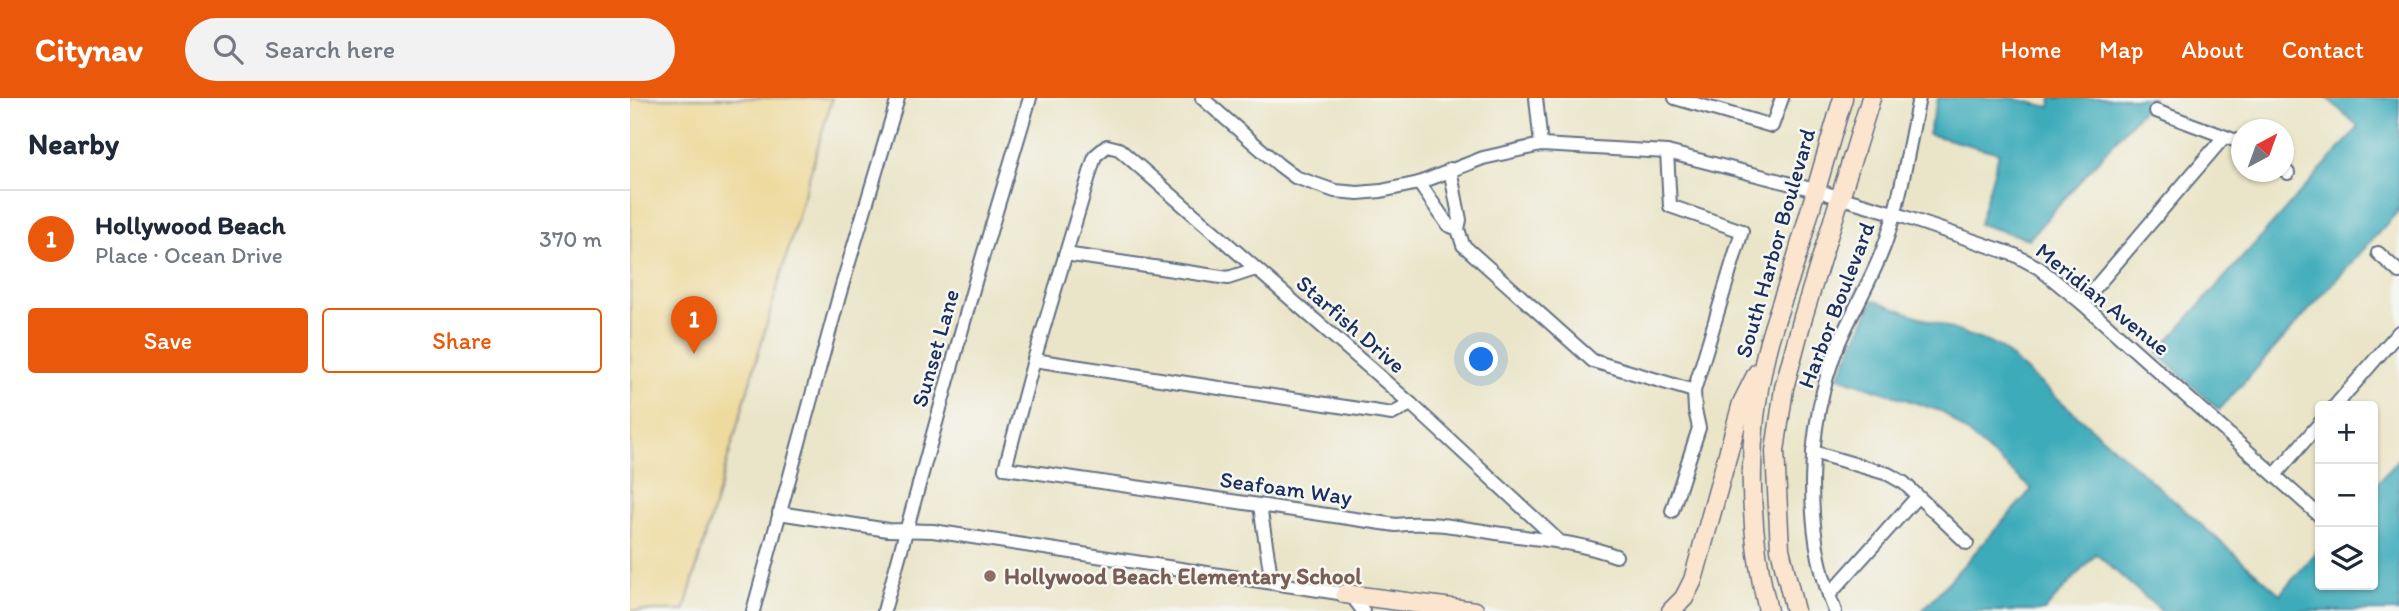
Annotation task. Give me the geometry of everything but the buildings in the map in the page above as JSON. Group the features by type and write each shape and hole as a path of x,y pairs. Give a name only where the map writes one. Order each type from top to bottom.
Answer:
{"main road":[{"name":"South Harbor Boulevard","path":"1770,611 1760,577 1752,493 1756,418 1765,357 1843,98"},
{"name":"South Harbor Boulevard","path":"1794,607 1780,549 1775,451 1787,376 1803,317 1871,98"},
{"path":"1671,611 1684,598 1693,580 1742,403 1765,357"},
{"path":"1345,594 1475,611"},
{"path":"1770,611 1794,607"}],"street":[{"path":"753,611 841,289 898,98"},
{"name":"Sunset Lane","path":"884,611 975,282 1030,98"},
{"name":"Meridian Avenue","path":"1202,98 1279,166 1316,186 1335,191 1381,191 1419,183 1483,158 1541,145 1667,152 1893,213 2015,255 2039,268 2082,303 2315,511"},
{"path":"1536,98 1541,145"},
{"path":"1675,98 1773,126 1782,98"},
{"name":"Harbor Boulevard","path":"1835,611 1820,558 1813,505 1813,452 1820,407 1839,344 1887,239 1902,189 1920,98"},
{"path":"2157,111 2231,140"},
{"path":"2082,303 2224,138"},
{"name":"Starfish Drive","path":"1065,254 1095,156 1107,146 1119,149 1411,404 1561,542"},
{"path":"1667,152 1670,206 1742,231 1695,391 1699,428 1672,511"},
{"path":"1450,169 1460,220 1458,229 1463,245 1593,361 1695,391"},
{"path":"1419,183 1448,225 1458,229"},
{"path":"1442,215 1458,209"},
{"path":"2378,253 2399,272"},
{"path":"1256,269 1228,278 1065,254 1034,360 1392,414 1411,404"},
{"path":"2339,401 2399,332"},
{"name":"Seafoam Way","path":"1034,360 1005,468 1396,525 1421,522 1561,542 1593,547 1616,556"},
{"path":"2275,475 2315,429"},
{"path":"1813,452 1888,474 1904,483 1967,543"},
{"path":"1829,595 1917,497"},
{"path":"1260,506 1272,583"},
{"path":"779,513 888,530 933,531 1345,594 1354,599 1363,611"}],"sand":[{"path":"630,98 832,98 684,611 630,611"}],"water":[{"path":"1938,98 2012,98 2050,107 2052,98 2153,98 2029,239 1979,224 1999,153 1928,134"},
{"path":"2327,98 2399,98 2399,210 2219,410 2157,353 2359,127"},
{"path":"1874,300 1998,346 2280,594 2315,554 2315,590 2378,590 2378,482 2399,458 2399,611 2161,611 2096,554 2044,611 1922,611 2032,489 1943,412 1838,377"}],"place":[{"name":"Hollywood Beach","path":"694,354"},
{"name":"Hollywood Beach Elementary School","path":"990,576"}]}
